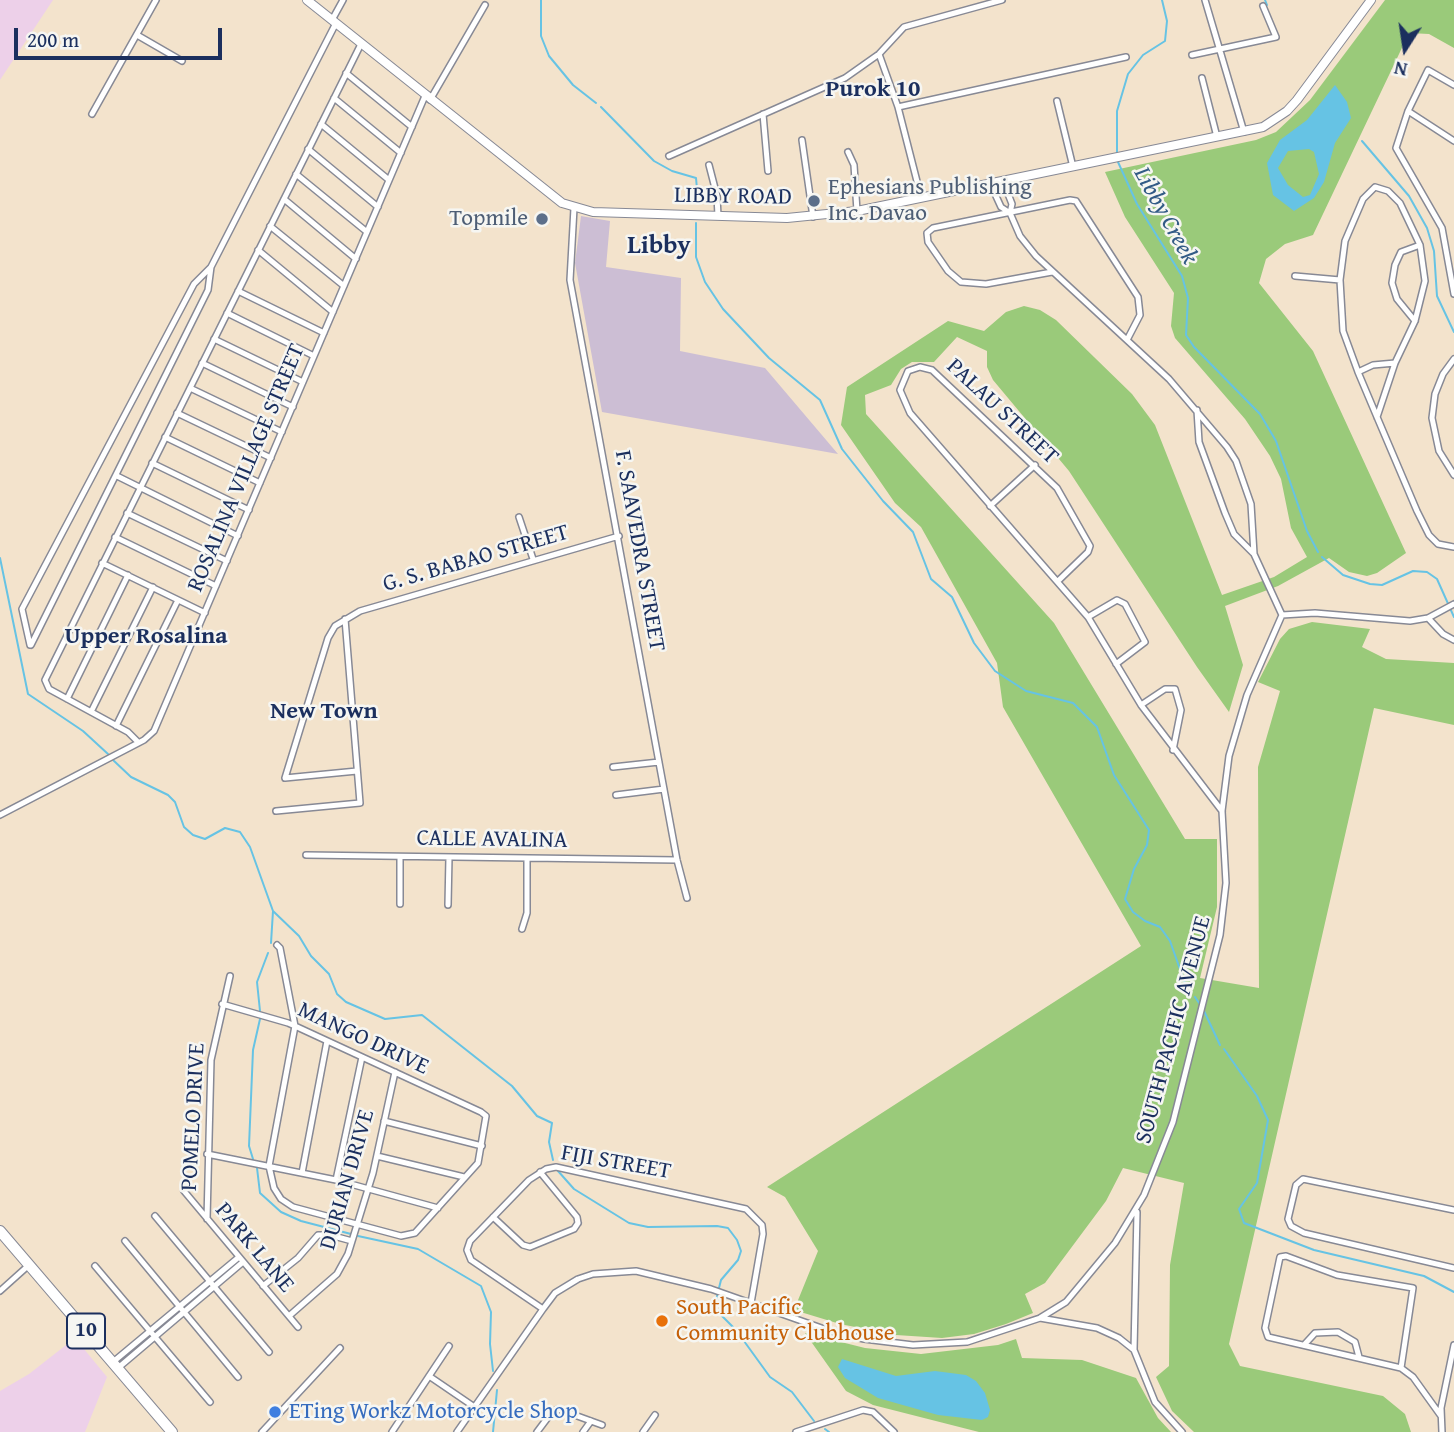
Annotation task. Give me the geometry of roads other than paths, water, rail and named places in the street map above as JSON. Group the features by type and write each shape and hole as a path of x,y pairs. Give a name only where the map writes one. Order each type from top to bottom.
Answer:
{"highway":[{"name":"10","path":"0,1231 172,1432"}],"main road":[{"name":"LIBBY ROAD","path":"307,0 316,3 334,22 552,197 574,208 601,212 813,217 857,211 1263,127 1287,111 1371,0"}],"street":[{"path":"92,114 156,0"},
{"path":"211,267 208,290 30,646 22,609 194,284 211,267 343,0"},
{"path":"669,156 762,114 802,100 845,78 878,54 896,33 914,23 1002,0"},
{"path":"1205,0 1244,132"},
{"name":"ROSALINA VILLAGE STREET","path":"0,815 150,736 157,725 412,127 485,5"},
{"path":"1192,55 1221,51 1276,37 1263,6"},
{"path":"137,35 182,61"},
{"path":"138,742 116,726 48,689 45,680 361,44"},
{"path":"878,54 898,107 920,197"},
{"path":"898,107 1126,57"},
{"path":"1454,85 1428,70 1408,111 1396,148 1401,162 1424,194 1447,244 1454,294"},
{"path":"346,73 412,127"},
{"path":"1202,78 1217,137"},
{"path":"334,98 401,153"},
{"path":"1057,101 1073,167"},
{"path":"1408,111 1454,141"},
{"path":"762,114 768,171"},
{"path":"321,124 389,180"},
{"path":"802,140 813,217"},
{"path":"308,149 378,207"},
{"path":"848,152 854,165 857,211"},
{"path":"709,165 718,196 718,216"},
{"path":"296,174 367,232"},
{"path":"1003,181 1012,204 1010,213"},
{"path":"990,183 1001,207 1010,213 1026,245 1197,410 1236,461 1248,489 1254,519 1254,554"},
{"path":"1377,418 1395,363 1415,321 1425,281 1420,245 1395,197 1380,188 1371,188 1345,241 1340,280 1343,331 1377,418 1429,536 1438,544 1454,547"},
{"path":"1424,194 1432,189"},
{"path":"284,199 356,259"},
{"path":"1052,272 986,284 961,282 951,276 926,238 933,228 1070,200 1078,203 1138,297 1140,316 1127,340"},
{"name":"F. SAAVEDRA STREET","path":"574,208 570,279 677,860 687,898"},
{"path":"270,226 344,286"},
{"path":"1447,244 1454,242"},
{"path":"1415,321 1397,299 1392,283 1395,265 1401,252 1420,245"},
{"path":"258,250 333,312"},
{"path":"1295,276 1340,280"},
{"path":"238,291 324,333"},
{"path":"227,313 314,356"},
{"path":"214,339 303,383"},
{"path":"1454,359 1443,374 1435,394 1432,418 1439,452 1454,475"},
{"path":"202,363 293,407"},
{"path":"1358,372 1380,364 1395,363"},
{"name":"PALAU STREET","path":"1058,581 1088,552 1090,543 1057,488 932,370 920,366 908,371 901,382 904,404 1088,617 1141,705 1172,750 1222,811"},
{"path":"190,388 282,432"},
{"path":"1197,410 1199,442 1230,525 1242,543 1254,554 1282,615 1315,613 1395,622 1428,618 1451,606"},
{"path":"177,413 271,458"},
{"path":"165,437 260,483"},
{"path":"152,463 249,510"},
{"path":"990,506 1035,465"},
{"path":"117,476 238,536"},
{"path":"127,513 227,561"},
{"path":"519,517 533,559"},
{"name":"G. S. BABAO STREET","path":"345,619 360,611 619,536"},
{"path":"115,537 216,586"},
{"path":"102,563 205,613"},
{"path":"67,699 128,575"},
{"path":"91,712 153,587"},
{"path":"116,726 178,600"},
{"path":"1088,617 1117,600 1125,604 1145,642 1116,664"},
{"name":"SOUTH PACIFIC AVENUE","path":"457,1432 543,1309 566,1285 593,1274 618,1271 655,1274 722,1292 830,1331 913,1345 967,1342 1040,1318 1078,1290 1137,1210 1169,1133 1202,1008 1224,908 1222,811 1227,767 1240,718 1282,615"},
{"path":"1428,618 1443,634 1454,640"},
{"path":"345,619 330,634 285,778 357,771"},
{"path":"276,811 360,803 345,619"},
{"path":"1141,705 1165,689 1175,689 1181,710 1172,750"},
{"path":"613,767 659,762"},
{"path":"616,795 664,789"},
{"name":"CALLE AVALINA","path":"306,855 677,860"},
{"path":"400,857 400,904"},
{"path":"448,905 449,857"},
{"path":"522,929 527,913 527,858"},
{"path":"277,945 280,948 295,1026 269,1166 274,1188 286,1203 410,1236 478,1164 482,1146 384,1121"},
{"name":"POMELO DRIVE","path":"207,1219 211,1060 230,976"},
{"name":"MANGO DRIVE","path":"222,1004 295,1026 486,1116 482,1146"},
{"path":"302,1173 327,1041"},
{"path":"336,1180 362,1057"},
{"name":"DURIAN DRIVE","path":"289,1316 337,1274 352,1241 377,1156 395,1072"},
{"path":"207,1154 336,1180 438,1208"},
{"path":"377,1156 464,1177"},
{"name":"FIJI STREET","path":"543,1309 468,1257 470,1241 493,1217 540,1172 556,1167 746,1209 762,1225 763,1234 751,1303"},
{"path":"526,1247 538,1245 574,1229 578,1223 577,1217 540,1172"},
{"path":"1454,1210 1303,1179 1296,1185 1288,1219 1291,1226 1304,1233 1454,1268"},
{"name":"PARK LANE","path":"184,1191 298,1327"},
{"path":"1137,1210 1134,1350 1155,1402 1182,1432"},
{"path":"155,1216 269,1352"},
{"path":"493,1217 526,1247"},
{"path":"578,1223 587,1224"},
{"path":"263,1286 298,1258 318,1235 330,1234 352,1241"},
{"path":"125,1241 238,1377"},
{"path":"524,1254 526,1247"},
{"path":"1401,1368 1415,1294 1410,1286 1337,1275 1282,1256 1278,1261 1266,1335 1401,1368 1413,1377 1441,1416"},
{"path":"115,1365 239,1257"},
{"path":"182,1309 214,1287 243,1262"},
{"path":"0,1291 29,1265"},
{"path":"95,1266 209,1402"},
{"path":"1040,1318 1097,1328 1119,1338 1134,1350"},
{"path":"1304,1345 1315,1333 1338,1332 1355,1342 1359,1357"},
{"path":"1442,1432 1441,1416 1454,1345"},
{"path":"392,1432 449,1346"},
{"path":"262,1432 340,1348"},
{"path":"429,1376 473,1406"},
{"path":"537,1432 556,1409 602,1425"},
{"path":"796,1432 863,1410 873,1412 894,1432"},
{"path":"643,1432 655,1415"},
{"path":"583,1432 591,1421"}],"water":[{"path":"1335,85 1347,102 1351,118 1335,143 1324,182 1314,198 1294,211 1273,195 1267,163 1280,140 1307,120","holes":["1309,149 1314,152 1319,174 1310,195 1303,197 1288,185 1278,168 1288,151"]},
{"path":"842,1359 896,1376 935,1371 966,1375 976,1381 985,1393 990,1410 988,1417 982,1420 938,1415 878,1398 845,1378 838,1367"}],"waterway":[{"path":"541,0 541,36 549,56 573,85 596,103"},
{"name":"Libby Creek","path":"1117,153 1117,111 1128,74 1143,55 1165,41 1167,21 1162,0"},
{"path":"1265,0 1267,5"},
{"path":"601,107 654,161 672,171 696,178 698,200"},
{"path":"1362,141 1409,196 1427,228 1434,251 1437,296 1454,332"},
{"name":"Libby Creek","path":"1118,162 1137,204 1182,276 1188,298 1186,335 1194,347 1260,414 1276,441 1307,531 1318,552"},
{"path":"696,223 696,257 705,282 723,309 769,358 820,400 842,449 883,501 913,532 931,579 952,597 974,643 995,671 1026,691 1073,703 1097,727 1114,775 1149,830 1147,845 1134,869 1125,899 1133,912 1160,927 1170,941 1187,989"},
{"name":"Libby Creek","path":"1322,557 1343,575 1370,584 1382,585 1413,571 1427,572 1437,579 1454,617"},
{"path":"0,558 28,694 83,731 108,754"},
{"path":"113,760 131,777 168,795 175,802 184,827 193,835 205,839 225,828 240,832 250,847 273,911 271,943"},
{"path":"273,911 299,936 311,956 329,974 337,994 346,1002 385,1019 422,1015 512,1086 537,1116 552,1123 549,1142 553,1160"},
{"path":"260,1011 257,982 268,953"},
{"path":"1195,997 1201,1006"},
{"path":"1204,1011 1220,1045"},
{"path":"253,1159 249,1146 253,1050 260,1019"},
{"path":"1224,1049 1257,1096 1268,1120 1257,1183 1239,1209 1244,1223 1314,1250 1424,1276 1454,1292"},
{"path":"257,1168 260,1193 281,1212 301,1221 351,1234"},
{"path":"558,1171 574,1189 629,1223 648,1227 728,1228 741,1251 738,1260 721,1280 714,1308 736,1330 770,1377 792,1392 814,1421"},
{"path":"358,1236 418,1249 481,1286 491,1312 493,1371"},
{"path":"493,1432 497,1390"},
{"path":"825,1429 829,1432"}],"place":[{"name":"Ephesians Publishing Inc. Davao","path":"814,201"},
{"name":"Topmile","path":"542,219"},
{"name":"South Pacific Community Clubhouse","path":"662,1321"},
{"name":"ETing Workz Motorcycle Shop","path":"275,1412"}],"district":[{"name":"Purok 10","path":"873,90"},
{"name":"Libby","path":"659,246"},
{"name":"Upper Rosalina","path":"146,637"},
{"name":"New Town","path":"324,712"}]}
